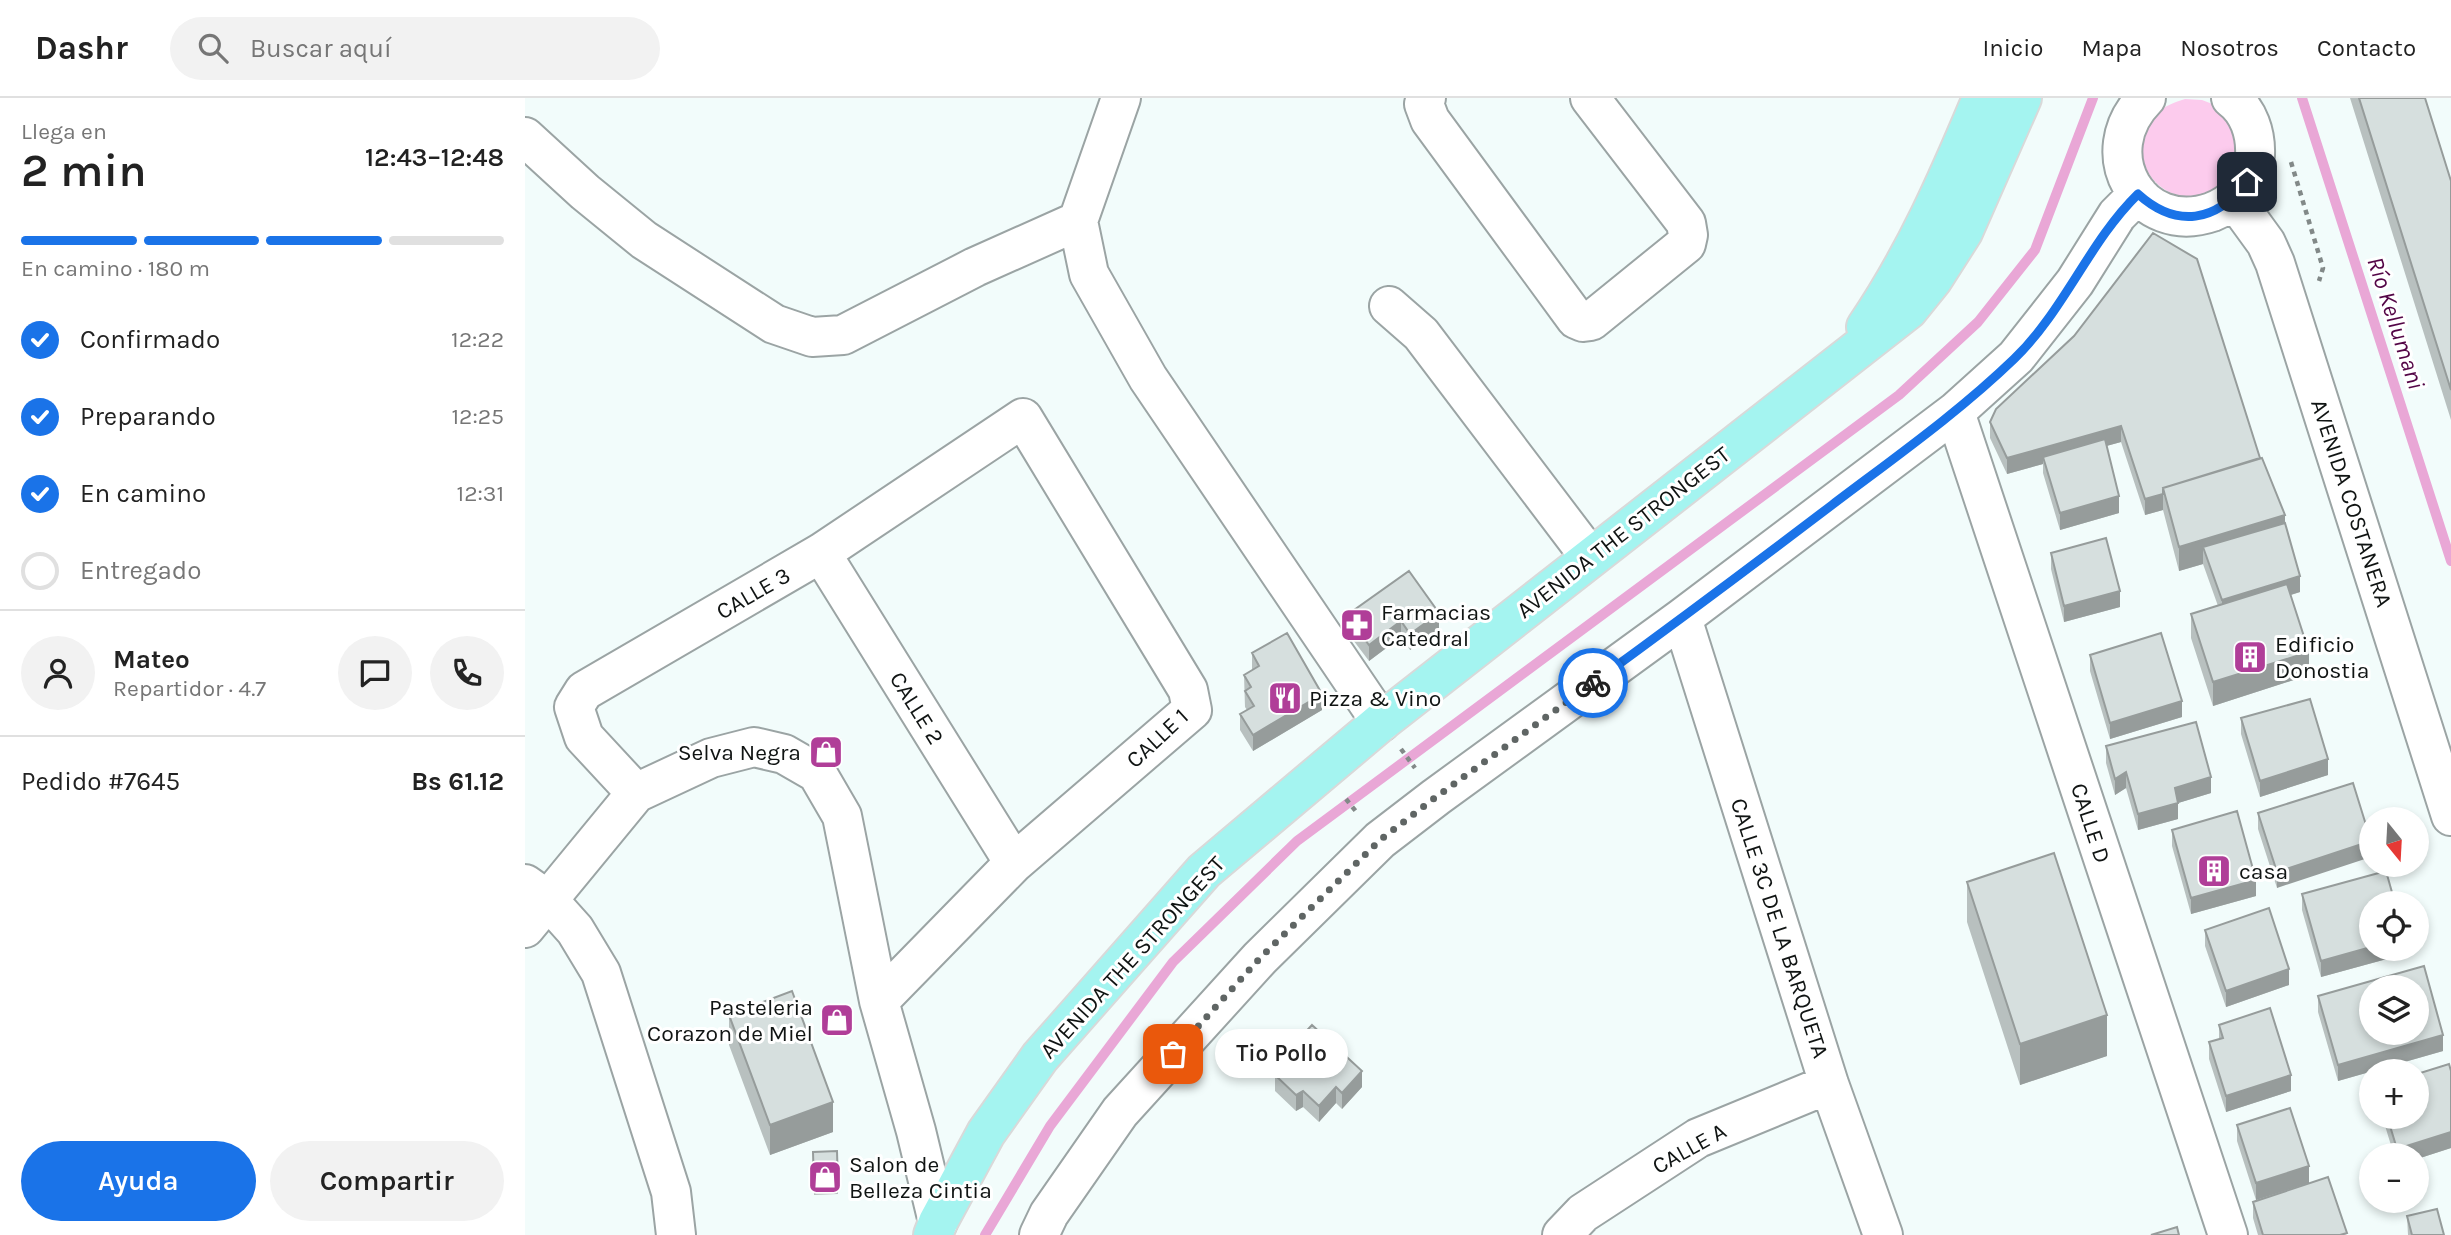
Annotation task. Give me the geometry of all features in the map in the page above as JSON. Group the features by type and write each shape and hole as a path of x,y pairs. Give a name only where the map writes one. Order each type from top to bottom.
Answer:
{"main road":[{"name":"AVENIDA THE STRONGEST","path":"1844,359 1909,259 1982,98"},
{"name":"AVENIDA THE STRONGEST","path":"935,1229 986,1133 1040,1057 1204,871 1390,734 1590,557 1908,310 1933,279 1963,232 2022,98"}],"street":[{"path":"1121,98 1078,221 1089,274 1148,378 1390,734"},
{"path":"1426,98 1424,104 1430,120 1576,318 1583,322 1591,321 1686,244 1688,236 1686,223 1590,98"},
{"path":"2146,98 2134,110 2124,131 2121,153 2126,176 2138,194 2151,206 2168,214 2185,217 2220,209 2234,199 2247,182 2255,162 2256,140 2249,120 2237,102 2231,98"},
{"path":"525,137 585,192 644,240 774,324 812,337 843,335 975,267 1078,221"},
{"path":"1039,1235 1049,1214 1120,1112 1260,958 1380,840 1682,618 1955,412 2016,357 2075,282 2117,215 2138,194"},
{"name":"AVENIDA COSTANERA","path":"2234,199 2266,243 2276,263 2451,816"},
{"path":"1389,306 1421,334 1590,557"},
{"name":"CALLE D","path":"1955,412 2228,1235"},
{"name":"CALLE 3","path":"636,793 585,737 574,707 584,691 821,553 1023,418"},
{"name":"CALLE 1","path":"879,1001 1014,863 1192,710 1188,690 1023,418"},
{"name":"CALLE 2","path":"821,553 1014,863"},
{"name":"CALLE 3C DE LA BARQUETA","path":"1682,618 1829,1084 1883,1235"},
{"path":"676,1235 671,1192 601,973 575,930 533,904 636,793 711,758 754,747 784,754 817,773 842,816 879,1001 916,1131 935,1229"},
{"name":"CALLE A","path":"1562,1235 1583,1213 1698,1138 1829,1084"}],"path":[{"path":"2287,150 2323,268 2317,285"},
{"path":"1390,734 1422,777"}],"shaded area":[{"path":"2185,99 2202,100 2215,105 2234,122 2240,161 2215,192 2184,196 2169,192 2157,183 2148,171 2143,157 2142,143 2146,128 2156,114"}],"building":[{"path":"2359,98 2425,98 2451,181 2451,390"},
{"path":"2153,233 2197,259 2260,458 2163,488 2163,494 2145,499 2121,426 2007,458 1990,422 1996,409 2074,336"},
{"path":"2105,439 2119,496 2060,513 2043,457"},
{"path":"2262,458 2285,515 2179,547 2163,488"},
{"path":"2285,523 2300,576 2222,600 2203,547"},
{"path":"2106,538 2120,591 2064,606 2051,553"},
{"path":"1409,571 1439,613 1410,634 1401,621 1369,645 1347,615"},
{"name":"Edificio Donostia","path":"2287,584 2309,652 2213,682 2191,614"},
{"path":"1287,633 1322,694 1253,735 1240,714 1254,706 1245,691 1251,687 1244,675 1259,666 1252,653"},
{"path":"2161,633 2182,701 2110,723 2090,655"},
{"path":"2310,699 2328,759 2260,781 2241,718"},
{"path":"2196,722 2211,777 2175,788 2178,803 2138,814 2126,772 2115,779 2106,746"},
{"path":"2353,783 2360,807 2359,845 2277,872 2258,813"},
{"name":"casa","path":"2237,811 2256,880 2191,898 2172,830"},
{"path":"2054,853 2107,1015 2020,1044 1967,882"},
{"path":"2364,877 2388,877 2392,891 2359,891 2359,950 2321,961 2302,894"},
{"path":"2269,908 2289,969 2226,991 2205,930"},
{"path":"2424,966 2426,975 2392,975"},
{"path":"2359,984 2359,1045 2408,1045 2338,1065 2318,996"},
{"path":"2429,984 2443,1035 2429,1039"},
{"path":"792,991 833,1102 770,1125 729,1015"},
{"path":"2270,1008 2291,1075 2226,1096 2209,1042 2223,1038 2219,1025"},
{"path":"1312,1025 1362,1071 1342,1093 1336,1087 1319,1106 1303,1091 1296,1095 1275,1075 1303,1045 1298,1040"},
{"path":"2449,1064 2451,1132 2416,1143 2395,1143 2391,1129 2429,1129 2429,1070"},
{"path":"2290,1108 2309,1166 2256,1183 2237,1125"},
{"name":"Salon de Belleza Cintia","path":"837,1151 838,1186 814,1187 813,1152"},
{"path":"2328,1177 2347,1233 2263,1235 2253,1202"},
{"path":"2437,1209 2444,1235 2412,1235 2407,1216"},
{"path":"2177,1227 2179,1235 2151,1235"}],"waterway":[{"path":"985,1235 1050,1126 1173,962 1297,841 1899,395 1978,322 2035,250 2093,98"},
{"name":"Río Kellumani","path":"2302,98 2451,561"}],"way so far":[{"path":"1173,1054 1260,958 1380,840 1593,683"}],"place":[{"name":"Farmacias Catedral","path":"1357,625"},
{"name":"Edificio Donostia","path":"2250,657"},
{"name":"Pizza & Vino","path":"1285,698"},
{"name":"Selva Negra","path":"826,752"},
{"name":"casa","path":"2214,871"},
{"name":"Pasteleria Corazon de Miel","path":"837,1020"},
{"name":"Tio Pollo","path":"1173,1054"},
{"name":"Salon de Belleza Cintia","path":"825,1177"}],"route":[{"path":"1593,683 1955,412 2016,357 2075,282 2117,215 2138,194 2151,206 2168,214 2185,217 2220,209 2234,199 2247,182"}]}
